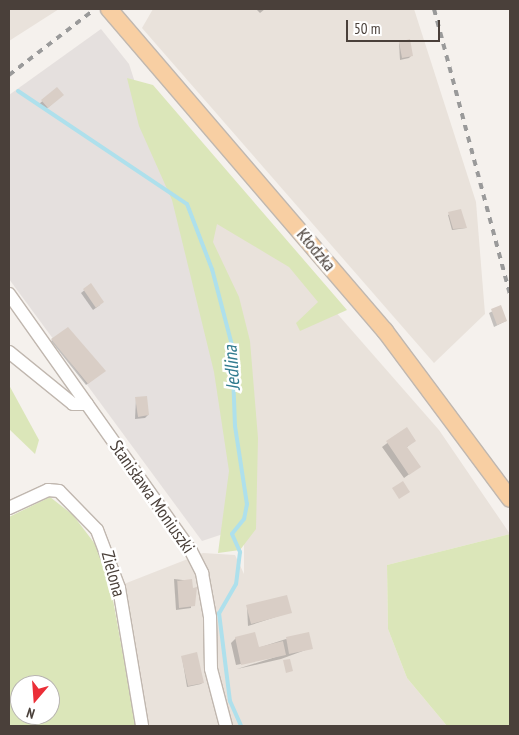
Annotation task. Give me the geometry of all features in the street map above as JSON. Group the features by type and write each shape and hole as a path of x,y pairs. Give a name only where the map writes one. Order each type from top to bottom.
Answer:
{"main road":[{"name":"Kłodzka","path":"109,9 385,331 510,500"}],"street":[{"name":"Stanisława Moniuszki","path":"9,294 87,404 202,573 210,617 211,669 226,726"},
{"path":"9,352 73,404 87,404"},
{"name":"Zielona","path":"9,508 48,490 59,491 97,530 119,588 142,726"}],"shaded area":[{"path":"9,9 59,9 9,41"},
{"path":"153,9 414,9 476,202 485,314 434,363 142,28"},
{"path":"101,29 129,64 214,326 235,513 226,533 202,541 9,279 9,95"},
{"path":"191,162 271,238 439,430 510,534 387,565 388,629 407,678 447,726 147,726 124,584 203,553 235,555 244,574 244,390"}],"green space":[{"path":"127,78 153,85 347,310 300,331 296,323 318,302 289,267 217,224 213,242 239,297 250,341 258,438 256,529 240,550 218,553 229,471 214,372 172,200 139,126"},
{"path":"9,385 39,440 35,454 9,429"},
{"path":"50,497 73,515 98,548 111,589 136,726 9,726 9,517"},
{"path":"510,534 510,726 447,726 407,678 388,629 387,565"}],"building":[{"path":"410,39 413,56 402,58 399,42"},
{"path":"57,87 64,95 48,108 41,100"},
{"path":"461,209 467,228 453,229 448,212"},
{"path":"91,283 104,302 96,308 83,289"},
{"path":"501,305 507,321 497,325 491,309"},
{"path":"68,327 106,371 88,384 51,339"},
{"path":"147,396 149,415 138,417 135,397"},
{"path":"407,427 416,441 407,447 421,467 409,475 386,441"},
{"path":"403,481 410,492 399,499 392,488"},
{"path":"192,579 193,588 197,587 195,606 179,608 177,581"},
{"path":"287,595 292,613 251,624 246,605"},
{"path":"255,632 259,647 283,641 286,655 241,665 235,637"},
{"path":"309,632 313,649 289,654 286,637"},
{"path":"197,652 204,683 188,686 181,656"},
{"path":"290,659 293,671 286,673 283,660"}],"waterway":[{"name":"Jedlina","path":"18,91 187,204 212,269 232,345 235,426 247,504 244,519 232,534 240,552 236,584 219,613 230,701 241,726"}],"railway":[{"path":"9,75 95,9"},
{"path":"434,9 510,294"}]}
